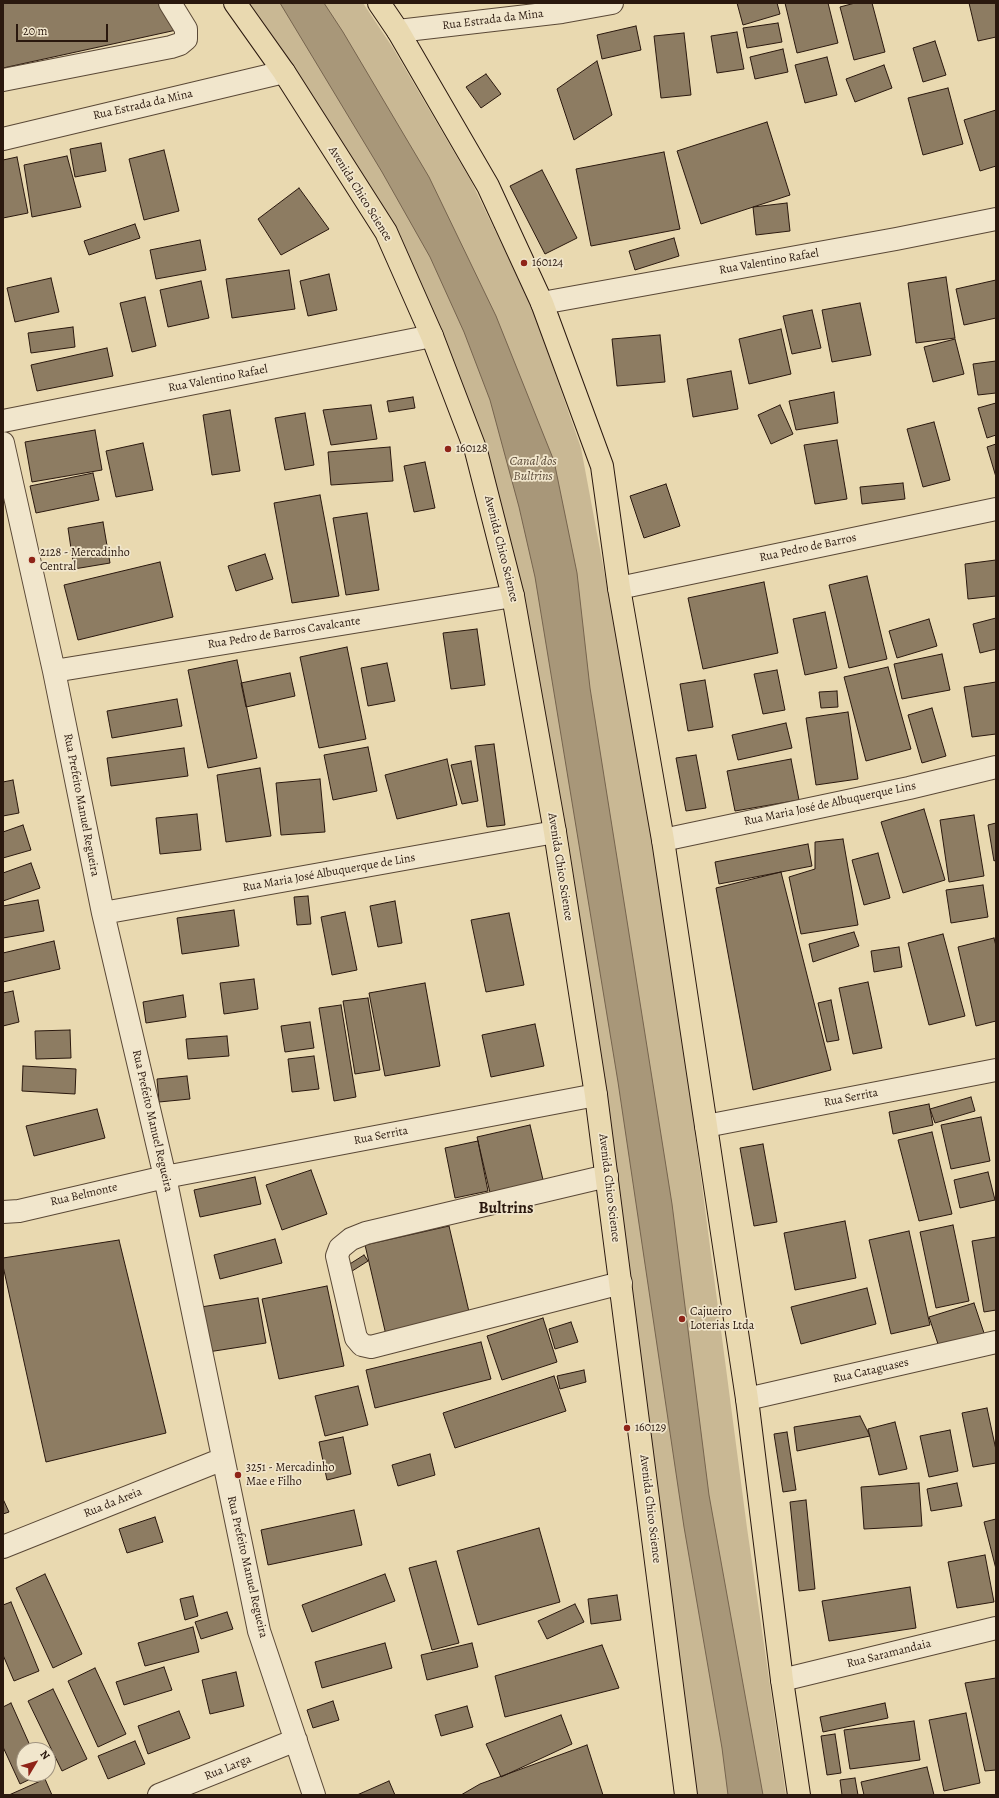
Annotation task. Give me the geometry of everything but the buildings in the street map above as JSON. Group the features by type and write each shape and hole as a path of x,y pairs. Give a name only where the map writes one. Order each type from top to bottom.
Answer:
{"main road":[{"name":"Avenida Chico Science","path":"235,3 284,72 386,232 432,336 476,451 513,596 555,832 596,1095 686,1795"},
{"path":"379,3 398,32 488,186 542,303 602,466 619,588 663,840 747,1399 782,1680 799,1795"}],"street":[{"path":"3,80 180,44 186,39 186,29 170,3"},
{"name":"Rua Estrada da Mina","path":"398,32 562,12 612,3"},
{"name":"Rua Estrada da Mina","path":"3,139 284,72"},
{"name":"Rua Valentino Rafael","path":"542,303 896,239 996,219"},
{"name":"Rua Valentino Rafael","path":"3,421 432,336"},
{"name":"Rua Prefeito Manuel Regueira","path":"3,443 54,671 103,913 165,1177 259,1631 314,1795"},
{"name":"Rua Pedro de Barros","path":"619,588 996,509"},
{"name":"Rua Pedro de Barros Cavalcante","path":"54,671 513,596"},
{"name":"Rua Maria José de Albuquerque Lins","path":"663,840 910,788 996,767"},
{"name":"Rua Maria José Albuquerque de Lins","path":"103,913 555,832"},
{"name":"Rua Serrita","path":"706,1126 996,1070"},
{"name":"Rua Serrita","path":"165,1177 596,1095"},
{"path":"607,1176 366,1233 351,1239 340,1248 337,1256 356,1338 362,1345 371,1347 621,1283"},
{"name":"Rua Belmonte","path":"3,1212 19,1210 165,1177"},
{"name":"Rua Cataguases","path":"747,1399 996,1342"},
{"name":"Rua da Areia","path":"3,1547 223,1459"},
{"name":"Rua Saramandaia","path":"782,1680 996,1628"},
{"name":"Rua Larga","path":"159,1795 296,1740"}],"shaded area":[{"path":"247,3 363,3 393,48 471,181 532,307 581,448 646,795 689,1087 747,1528 786,1795 697,1795 644,1382 569,843 524,595 441,330"}],"water":[{"name":"Canal dos Bultrins","path":"280,3 324,3 343,32 429,177 496,316 554,461 577,573 590,688 672,1204 709,1495 763,1795 728,1795 722,1748 684,1527 618,1082 535,577 519,507 490,400 464,332 430,257 382,172"}],"place":[{"name":"160124","path":"524,263"},
{"name":"160128","path":"448,449"},
{"name":"2128 - Mercadinho Central","path":"32,560"},
{"name":"Cajueiro Loterias Ltda","path":"682,1319"},
{"name":"160129","path":"627,1428"},
{"name":"3251 - Mercadinho Mae e Filho","path":"238,1475"}],"district":[{"name":"Bultrins","path":"506,1209"}]}
